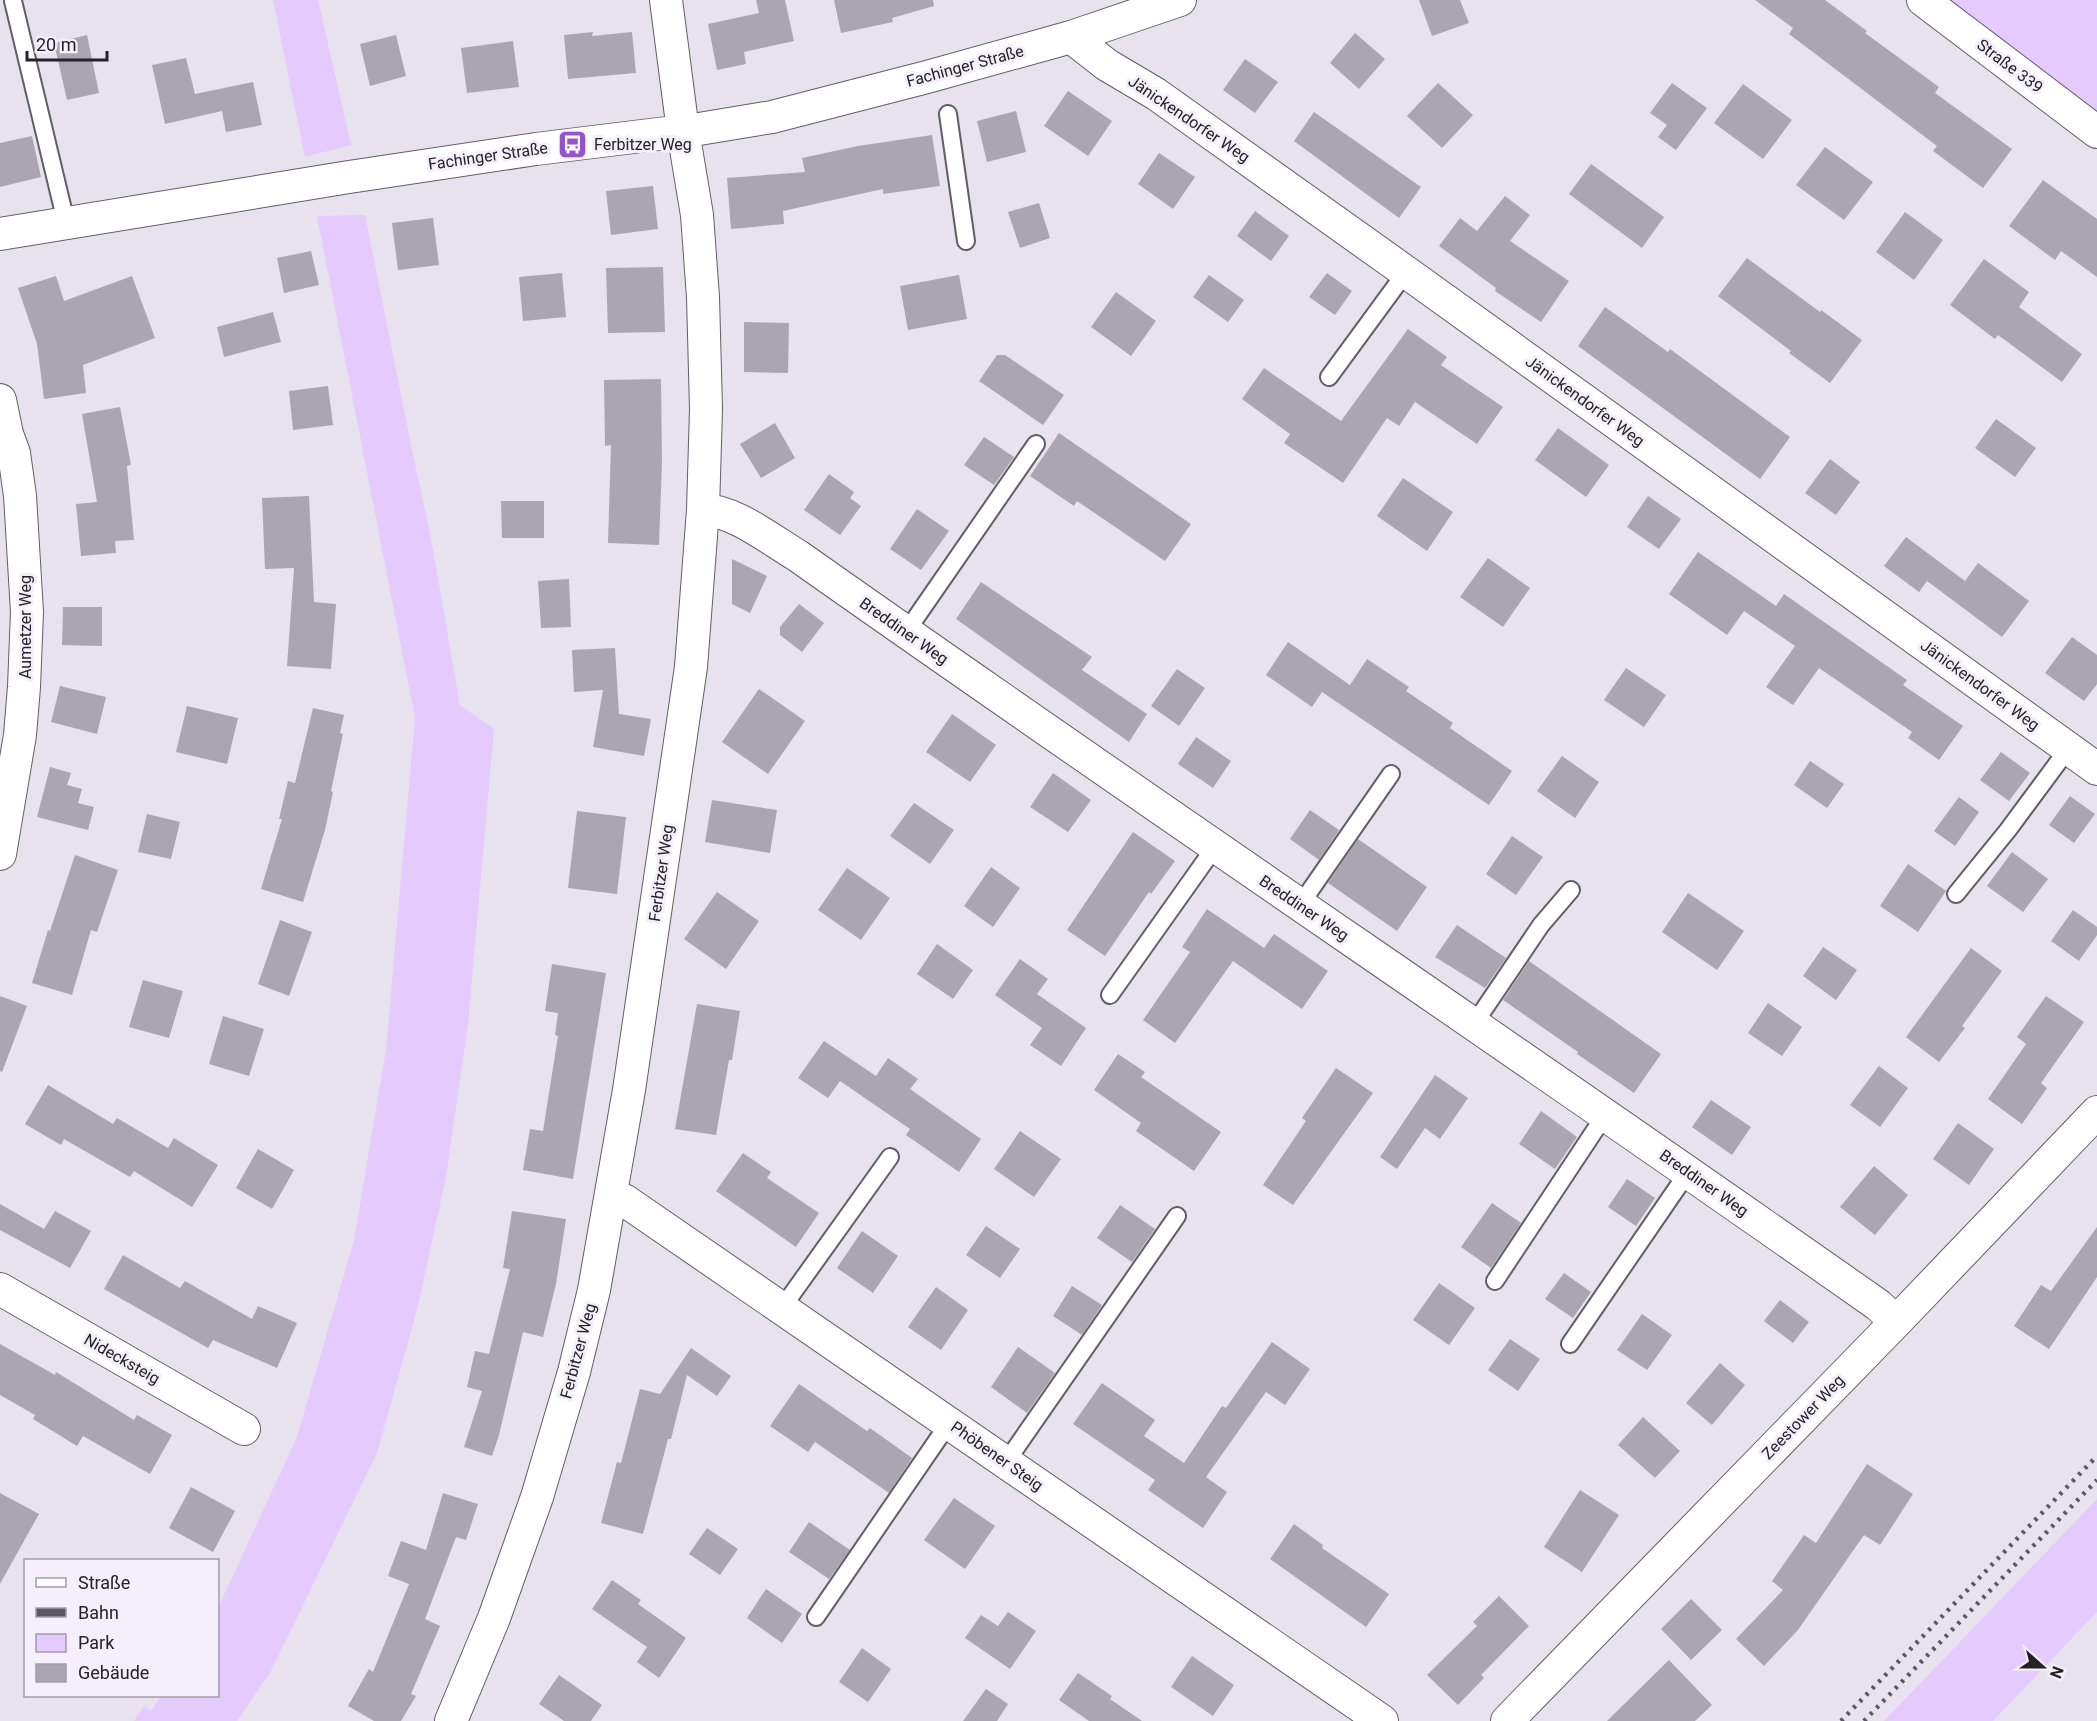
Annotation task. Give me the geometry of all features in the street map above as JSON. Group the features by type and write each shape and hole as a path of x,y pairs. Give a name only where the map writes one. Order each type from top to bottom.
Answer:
{"street":[{"name":"Ferbitzer Weg","path":"451,1721 494,1618 537,1497 594,1290 631,1078 691,667 703,510 706,410 703,297 697,215 683,131 666,0"},
{"name":"Fachinger Straße","path":"0,234 512,152 683,131 772,117 1071,37 1180,0"},
{"name":"Straße 339","path":"1923,0 2097,132"},
{"name":"Jänickendorfer Weg","path":"1071,37 1107,65 1156,94 1406,272 2097,769"},
{"name":"Aumetzer Weg","path":"0,400 7,434 14,453 20,496 27,612 20,735 0,854"},
{"name":"Breddiner Weg","path":"703,510 715,510 734,518 798,556 1215,847 1688,1172 1878,1305 1896,1322"},
{"name":"Zeestower Weg","path":"1507,1721 2097,1112"},
{"name":"Phöbener Steig","path":"611,1196 624,1200 1382,1721"},
{"name":"Nidecksteig","path":"0,1289 244,1429"}],"lane":[{"path":"13,1 66,222"},
{"path":"948,114 966,241"},
{"path":"1329,377 1406,272"},
{"path":"906,632 1036,444"},
{"path":"1956,894 2008,830 2068,749"},
{"path":"1300,905 1391,774"},
{"path":"1110,995 1215,847"},
{"path":"1474,1024 1541,925 1571,890"},
{"path":"1495,1281 1605,1115"},
{"path":"782,1308 890,1157"},
{"path":"1570,1344 1688,1172"},
{"path":"1006,1462 1178,1216"},
{"path":"816,1617 949,1423"}],"green space":[{"path":"273,0 318,0 351,145 305,157"},
{"path":"1942,0 2097,0 2097,118"},
{"path":"365,215 430,533 460,705 494,729 468,1024 446,1177 417,1310 377,1453 271,1671 237,1721 134,1721 144,1706 151,1711 160,1697 219,1697 219,1606 297,1437 354,1240 386,1050 415,718 317,216"},
{"path":"2097,1499 2097,1612 1993,1721 1884,1721"}],"building":[{"path":"756,0 785,0 794,41 744,52 746,64 717,70 708,24 759,13"},
{"path":"834,0 933,0 934,6 892,18 893,22 841,33"},
{"path":"1419,0 1460,0 1469,23 1432,36"},
{"path":"1755,0 1825,0 1867,31 1865,33 1939,87 1935,93 2012,149 1983,188 1933,151 1937,146 1789,34 1793,28"},
{"path":"593,32 592,36 632,32 636,73 568,79 564,35"},
{"path":"1355,33 1385,59 1359,89 1330,63"},
{"path":"87,35 99,93 67,100 54,43"},
{"path":"396,35 406,76 370,86 360,44"},
{"path":"513,41 519,87 467,93 461,48"},
{"path":"186,58 195,94 253,82 262,125 226,132 222,111 165,124 152,65"},
{"path":"1245,59 1278,82 1255,113 1223,90"},
{"path":"1438,83 1473,115 1442,148 1407,116"},
{"path":"1672,83 1707,108 1676,150 1658,137 1667,125 1650,113"},
{"path":"1743,84 1792,120 1763,159 1714,123"},
{"path":"1068,91 1112,121 1088,156 1044,126"},
{"path":"1016,111 1026,152 987,162 977,121"},
{"path":"1314,112 1421,187 1399,218 1294,141"},
{"path":"932,135 940,186 883,194 883,189 783,211 784,224 731,229 727,178 805,172 802,158 858,146"},
{"path":"32,136 41,177 0,187 0,143"},
{"path":"1825,147 1873,182 1844,220 1796,185"},
{"path":"1159,153 1195,177 1173,209 1138,184"},
{"path":"1591,164 1664,217 1642,248 1569,194"},
{"path":"2043,180 2097,219 2097,277 2061,251 2055,260 2009,226"},
{"path":"653,186 658,229 611,235 606,191"},
{"path":"1505,196 1530,215 1510,241 1569,281 1541,322 1495,291 1496,288 1439,246 1460,218 1477,231"},
{"path":"1039,203 1050,238 1020,248 1008,212"},
{"path":"1255,211 1289,236 1271,261 1237,236"},
{"path":"1905,212 1943,240 1914,280 1876,252"},
{"path":"433,218 439,265 398,270 392,223"},
{"path":"311,251 319,285 284,293 277,258"},
{"path":"1747,258 1862,340 1830,383 1718,296"},
{"path":"1984,259 2029,292 2019,307 2082,354 2062,382 1998,335 1995,339 1950,305"},
{"path":"663,267 665,332 608,333 606,268"},
{"path":"562,273 566,317 523,321 519,277"},
{"path":"1327,273 1352,291 1335,315 1309,297"},
{"path":"959,275 967,319 908,330 900,286"},
{"path":"1209,275 1244,300 1228,322 1193,297"},
{"path":"56,276 64,301 132,276 155,338 83,365 86,393 44,399 37,344 18,288"},
{"path":"1116,292 1156,321 1131,356 1091,327"},
{"path":"1605,307 1668,352 1670,349 1790,437 1760,479 1578,346"},
{"path":"273,312 281,342 224,357 217,327"},
{"path":"744,322 789,323 788,373 744,372"},
{"path":"1408,329 1447,357 1441,365 1503,407 1477,444 1415,402 1399,426 1387,418 1343,483 1284,443 1290,434 1242,399 1264,368 1341,421"},
{"path":"997,355 1005,355 1064,395 1043,425 979,381"},
{"path":"661,379 662,463 659,545 608,543 611,445 605,446 604,380"},
{"path":"328,386 333,425 293,430 289,391"},
{"path":"120,407 131,465 127,466 134,540 115,541 116,553 81,556 76,504 97,502 82,414"},
{"path":"1996,419 2036,448 2015,477 1975,448"},
{"path":"775,423 795,458 761,478 740,444"},
{"path":"1558,428 1609,465 1586,497 1535,460"},
{"path":"1059,433 1191,524 1165,561 1077,501 1074,506 1030,476"},
{"path":"984,437 1014,457 994,485 964,465"},
{"path":"1830,459 1860,482 1836,515 1805,493"},
{"path":"829,474 854,492 850,498 861,506 840,535 804,510"},
{"path":"1403,478 1453,512 1427,551 1377,516"},
{"path":"309,496 314,602 336,604 331,669 287,666 294,568 265,569 262,498"},
{"path":"1648,496 1681,519 1659,549 1627,527"},
{"path":"501,501 544,501 544,538 502,538"},
{"path":"917,509 949,531 921,570 890,549"},
{"path":"1906,537 1965,581 1978,563 2029,601 2002,637 1927,581 1919,592 1884,566"},
{"path":"1698,552 1776,606 1784,594 1907,680 1903,685 1963,726 1939,760 1908,738 1912,732 1819,668 1793,705 1766,687 1795,646 1744,611 1727,635 1669,594"},
{"path":"1488,558 1530,588 1503,627 1460,597"},
{"path":"732,559 767,576 750,613 732,604"},
{"path":"569,579 571,627 541,628 538,581"},
{"path":"981,582 1092,657 1082,670 1147,714 1129,742 956,619"},
{"path":"799,604 824,623 802,652 780,635 780,627"},
{"path":"63,607 102,607 102,646 62,645"},
{"path":"2072,637 2097,655 2097,684 2084,701 2045,673"},
{"path":"1288,642 1350,685 1367,659 1409,687 1406,691 1453,723 1450,728 1512,771 1489,805 1322,692 1312,707 1266,675"},
{"path":"615,648 619,714 651,719 644,756 593,747 603,690 574,692 572,650"},
{"path":"1626,668 1666,695 1644,727 1604,700"},
{"path":"1177,669 1205,688 1179,726 1151,706"},
{"path":"60,686 106,697 97,734 51,722"},
{"path":"759,689 805,721 768,774 722,742"},
{"path":"187,706 238,718 227,764 176,752"},
{"path":"313,708 344,715 340,733 343,734 325,830 303,902 261,889 282,819 279,819 288,781 295,783"},
{"path":"952,714 996,745 970,782 926,752"},
{"path":"1196,737 1231,761 1213,788 1178,764"},
{"path":"2001,752 2030,773 2009,801 1980,780"},
{"path":"1562,756 1599,782 1575,818 1537,791"},
{"path":"1810,761 1844,784 1827,808 1794,785"},
{"path":"50,767 71,773 67,785 82,789 78,803 94,807 88,830 37,817"},
{"path":"1053,773 1091,800 1068,832 1030,807"},
{"path":"2070,796 2095,814 2074,843 2049,825"},
{"path":"1959,797 1979,812 1955,846 1934,831"},
{"path":"712,800 777,810 770,853 705,842"},
{"path":"914,803 954,830 930,864 890,836"},
{"path":"1310,810 1339,830 1319,860 1290,839"},
{"path":"577,811 626,817 617,894 568,888"},
{"path":"147,814 180,822 171,859 138,852"},
{"path":"1133,832 1175,861 1151,894 1149,892 1105,956 1067,930"},
{"path":"1512,836 1543,857 1516,895 1486,874"},
{"path":"1358,839 1427,887 1397,931 1328,883"},
{"path":"2012,852 2048,879 2023,912 1987,886"},
{"path":"75,855 118,870 97,932 91,930 72,995 32,983"},
{"path":"1908,864 1946,891 1918,932 1880,906"},
{"path":"991,867 1020,888 993,927 964,906"},
{"path":"847,868 890,898 861,940 818,910"},
{"path":"717,892 759,921 726,969 684,939"},
{"path":"1688,893 1744,931 1717,970 1662,932"},
{"path":"1207,909 1264,948 1274,934 1328,971 1302,1009 1233,961 1175,1043 1143,1020 1190,952 1182,947"},
{"path":"2073,910 2097,927 2097,935 2079,961 2051,941"},
{"path":"280,920 312,932 289,996 258,984"},
{"path":"1457,925 1506,958 1485,988 1435,957"},
{"path":"937,944 973,970 953,999 917,974"},
{"path":"1823,947 1857,970 1836,1000 1803,976"},
{"path":"1971,948 2002,971 1962,1026 1965,1028 1939,1062 1906,1037"},
{"path":"1020,959 1048,979 1037,994 1086,1028 1061,1066 1030,1045 1042,1028 995,995"},
{"path":"1529,961 1661,1054 1634,1093 1503,1000"},
{"path":"552,964 606,973 573,1179 523,1170 530,1129 543,1131 558,1036 555,1035 558,1013 545,1011"},
{"path":"143,980 183,991 169,1038 129,1027"},
{"path":"0,996 27,1006 2,1072 0,1071"},
{"path":"2046,996 2084,1022 2041,1083 2047,1088 2022,1124 1988,1099 2026,1044 2017,1037"},
{"path":"1768,1003 1802,1027 1782,1056 1748,1033"},
{"path":"697,1004 740,1011 716,1135 675,1129"},
{"path":"223,1016 264,1029 249,1076 209,1064"},
{"path":"824,1041 876,1076 888,1058 918,1079 910,1089 981,1139 959,1172 906,1135 910,1129 840,1081 828,1098 798,1078"},
{"path":"1118,1054 1145,1072 1141,1077 1221,1132 1194,1171 1136,1131 1141,1123 1094,1090"},
{"path":"1879,1066 1908,1088 1880,1127 1850,1105"},
{"path":"1336,1068 1373,1093 1293,1205 1263,1185 1306,1121 1302,1118"},
{"path":"1435,1075 1468,1098 1440,1139 1425,1128 1397,1169 1380,1157"},
{"path":"48,1085 113,1124 117,1118 168,1148 174,1138 218,1165 192,1207 134,1171 130,1177 64,1139 61,1145 25,1124"},
{"path":"1711,1100 1751,1127 1732,1155 1692,1127"},
{"path":"1541,1111 1577,1137 1555,1169 1519,1144"},
{"path":"1958,1123 1994,1149 1969,1185 1933,1159"},
{"path":"1020,1131 1061,1159 1034,1197 994,1169"},
{"path":"258,1149 294,1170 272,1209 236,1188"},
{"path":"743,1153 771,1172 767,1178 819,1213 796,1247 716,1191"},
{"path":"1874,1166 1908,1195 1875,1235 1840,1207"},
{"path":"1627,1179 1655,1198 1636,1226 1608,1207"},
{"path":"1492,1203 1521,1223 1491,1268 1461,1247"},
{"path":"0,1204 44,1229 55,1211 91,1231 70,1268 0,1230"},
{"path":"1120,1205 1155,1229 1132,1262 1097,1238"},
{"path":"512,1211 566,1219 556,1284 543,1337 523,1332 492,1456 464,1447 482,1391 467,1387 475,1351 489,1354 510,1269 503,1268"},
{"path":"986,1226 1020,1249 1000,1278 966,1255"},
{"path":"2097,1227 2097,1277 2049,1349 2014,1326 2041,1285 2051,1291"},
{"path":"862,1231 898,1256 873,1293 837,1268"},
{"path":"123,1255 180,1288 185,1281 252,1319 258,1306 297,1323 277,1368 213,1340 208,1348 104,1289"},
{"path":"1564,1273 1591,1292 1573,1318 1545,1299"},
{"path":"1439,1283 1475,1308 1449,1345 1413,1320"},
{"path":"1072,1286 1102,1305 1082,1335 1053,1316"},
{"path":"936,1287 968,1310 941,1350 908,1327"},
{"path":"1780,1300 1809,1322 1793,1343 1764,1321"},
{"path":"1642,1314 1672,1335 1647,1370 1617,1350"},
{"path":"1510,1339 1540,1359 1518,1391 1488,1370"},
{"path":"1272,1342 1310,1369 1285,1405 1266,1392 1206,1477 1227,1492 1203,1528 1148,1490 1155,1480 1073,1424 1102,1383 1155,1420 1144,1436 1184,1463 1222,1406 1226,1408"},
{"path":"0,1344 55,1375 56,1372 134,1420 137,1415 172,1435 150,1474 83,1436 77,1446 33,1419 35,1415 0,1395"},
{"path":"1018,1347 1055,1373 1027,1413 991,1387"},
{"path":"691,1348 731,1376 717,1396 687,1375 643,1534 601,1523 617,1462 621,1463 640,1389 660,1394"},
{"path":"1720,1363 1745,1385 1712,1425 1686,1403"},
{"path":"799,1384 867,1431 870,1428 912,1458 889,1493 815,1442 808,1452 770,1426"},
{"path":"1643,1417 1680,1451 1655,1478 1618,1445"},
{"path":"1867,1464 1913,1494 1880,1545 1864,1535 1798,1630 1764,1666 1736,1639 1783,1590 1772,1581 1804,1535 1816,1543"},
{"path":"191,1487 235,1511 213,1552 169,1528"},
{"path":"1580,1490 1619,1515 1582,1572 1544,1547"},
{"path":"0,1493 39,1514 0,1584"},
{"path":"443,1493 478,1504 466,1540 456,1537 425,1619 440,1626 411,1694 416,1696 401,1721 374,1721 348,1706 369,1669 373,1672 409,1584 388,1576 401,1541 426,1550"},
{"path":"954,1498 995,1526 965,1569 924,1540"},
{"path":"809,1522 850,1550 829,1579 789,1552"},
{"path":"1294,1524 1323,1545 1322,1548 1389,1594 1366,1627 1270,1559"},
{"path":"707,1528 738,1549 720,1575 689,1554"},
{"path":"612,1580 641,1600 638,1604 686,1638 659,1678 637,1662 647,1647 592,1609"},
{"path":"766,1589 802,1614 782,1643 747,1618"},
{"path":"1499,1596 1529,1626 1481,1675 1484,1678 1458,1705 1427,1675 1477,1626 1473,1622"},
{"path":"1691,1599 1722,1630 1691,1660 1661,1629"},
{"path":"1008,1612 1036,1631 1010,1669 965,1638 981,1615 998,1626"},
{"path":"862,1648 891,1669 868,1702 839,1682"},
{"path":"1192,1656 1234,1685 1213,1716 1171,1687"},
{"path":"1669,1660 1712,1705 1695,1721 1607,1721"},
{"path":"1078,1673 1112,1696 1110,1699 1142,1721 1089,1721 1059,1700"},
{"path":"559,1675 602,1705 591,1721 564,1721 539,1704"},
{"path":"986,1689 1008,1704 997,1721 963,1721"}],"railway":[{"path":"1841,1721 2097,1456"},
{"path":"1864,1721 2097,1480"}],"place":[{"name":"Ferbitzer Weg","path":"573,144"}]}
